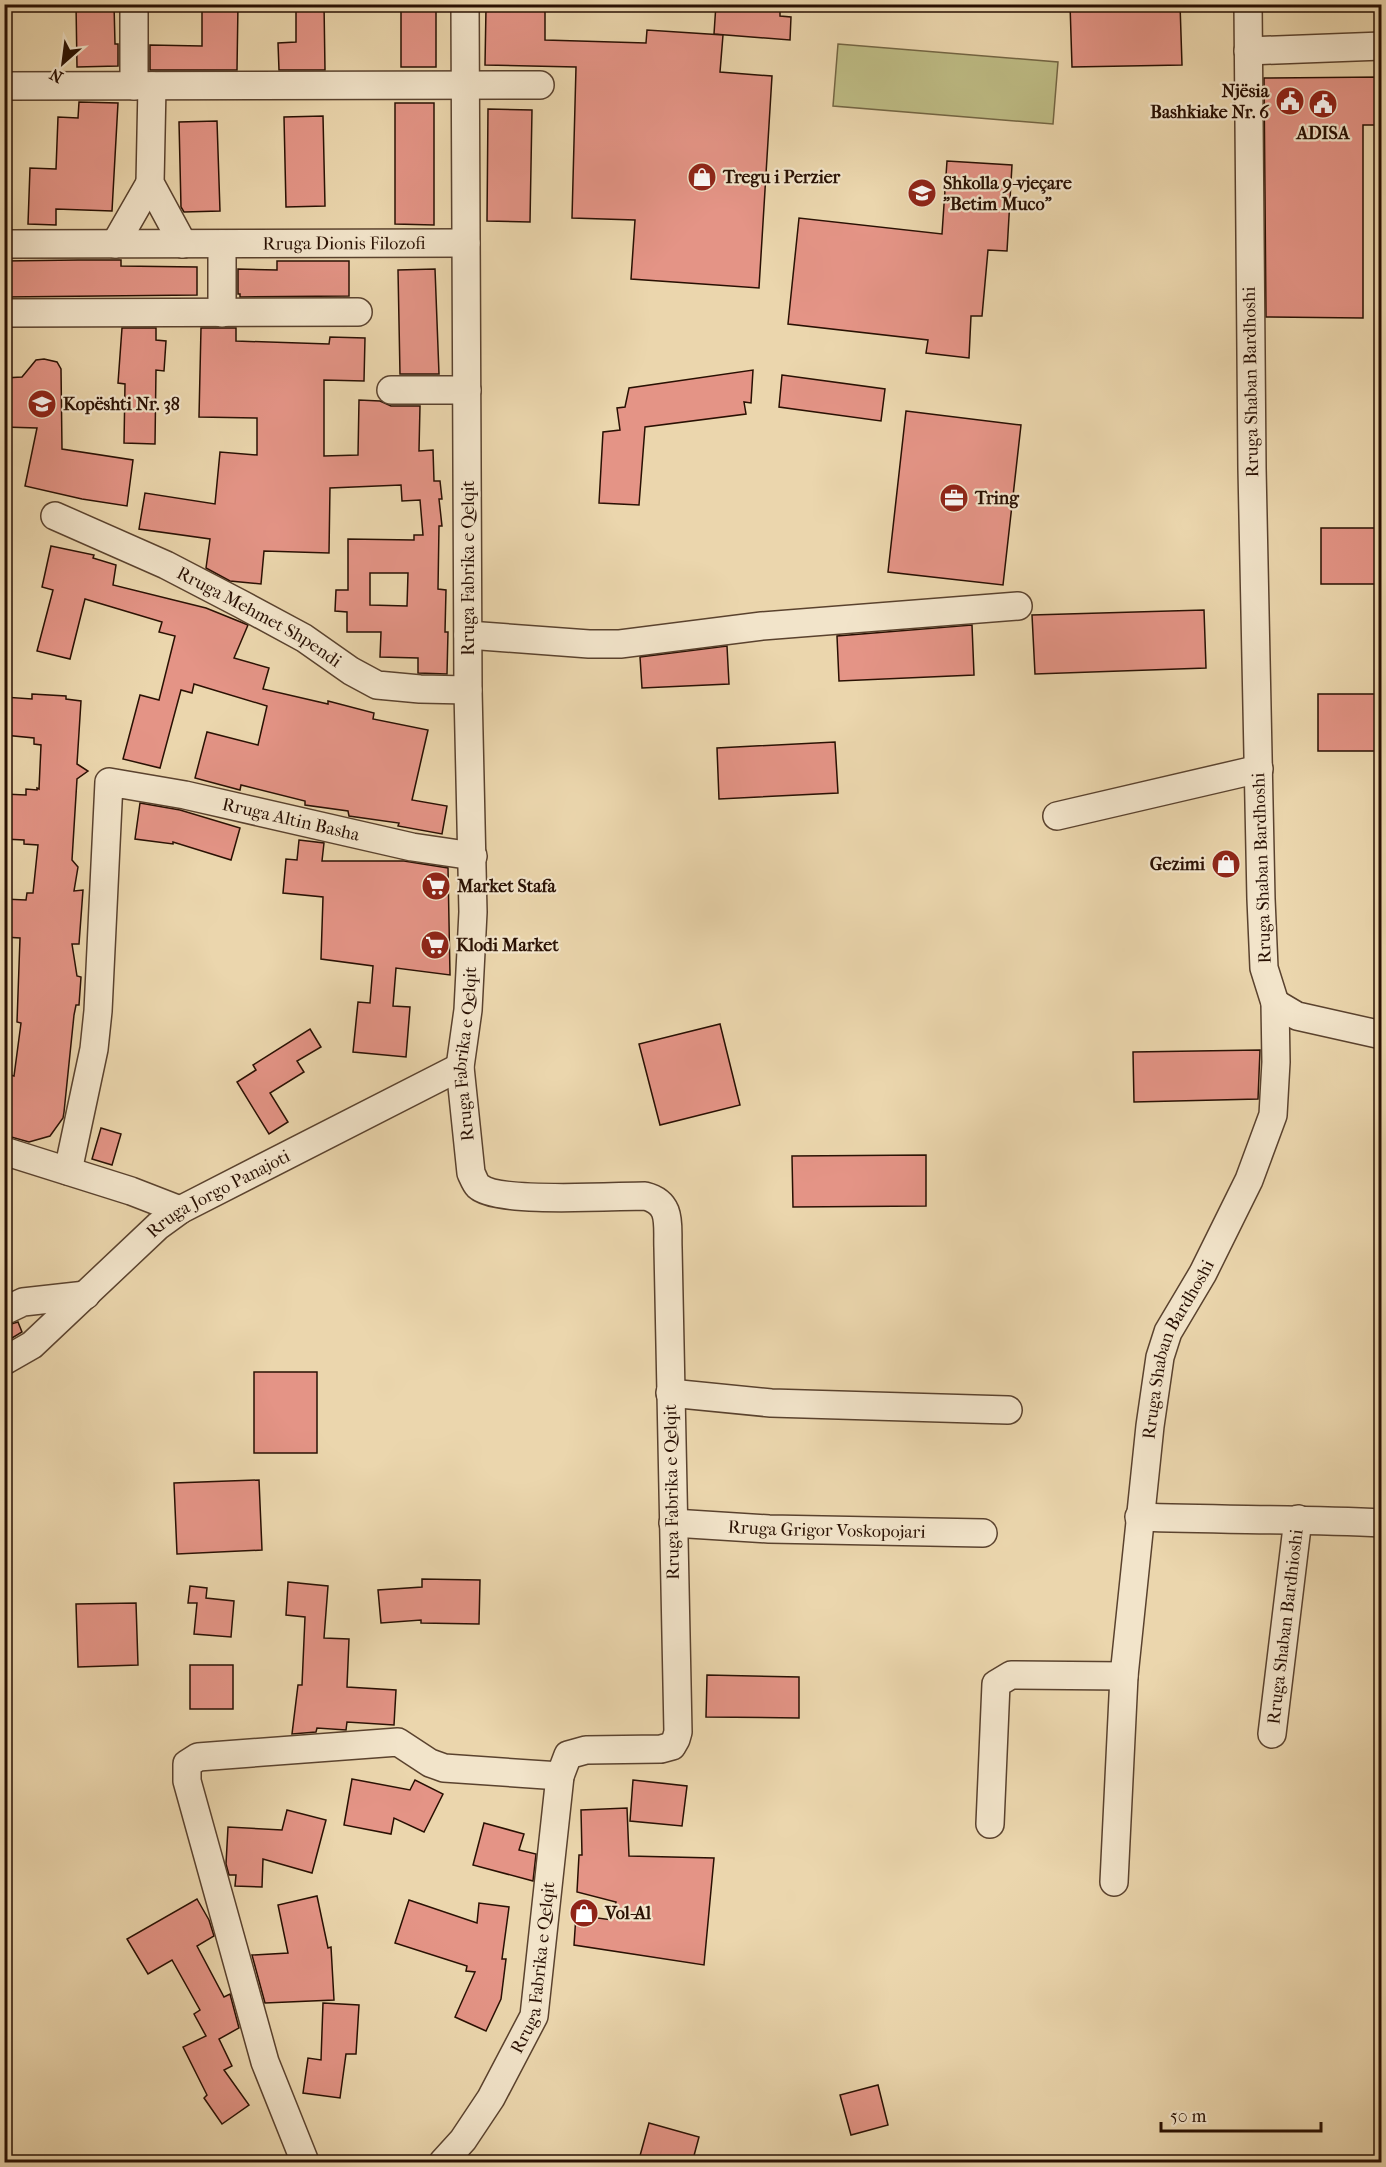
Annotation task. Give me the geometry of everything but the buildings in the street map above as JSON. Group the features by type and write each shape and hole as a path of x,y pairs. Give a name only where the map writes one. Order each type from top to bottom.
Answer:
{"street":[{"path":"134,4 150,183 183,244"},
{"name":"Rruga Fabrika e Qelqit","path":"443,2163 463,2140 491,2098 534,2016 560,1776 568,1755 576,1752 662,1749 672,1746 676,1739 667,1217 665,1209 659,1202 645,1196 526,1196 493,1193 478,1185 471,1173 460,1066 468,1010 473,856 468,690 465,4"},
{"name":"Rruga Shaban Bardhoshi","path":"1114,1882 1124,1676 1139,1517 1160,1356 1168,1332 1203,1274 1249,1180 1273,1115 1276,1062 1275,1003 1264,968 1261,899 1252,489 1248,4"},
{"path":"1248,51 1382,46"},
{"path":"4,86 540,85"},
{"path":"115,244 150,183"},
{"name":"Rruga Dionis Filozofi","path":"4,244 466,243"},
{"path":"222,244 222,313"},
{"path":"4,313 358,312"},
{"path":"391,390 467,390"},
{"name":"Rruga Mehmet Shpendi","path":"55,516 166,565 230,598 304,638 351,671 377,685 468,690"},
{"path":"468,635 589,644 620,644 784,624 1018,606"},
{"path":"1057,816 1259,770"},
{"name":"Rruga Altin Basha","path":"68,1171 94,1049 98,1011 109,782 185,795 412,847 473,856"},
{"path":"1275,1003 1297,1016 1382,1035"},
{"name":"Rruga Jorgo Panajoti","path":"4,1360 32,1345 158,1226 180,1210 460,1066"},
{"path":"4,1151 131,1191 180,1210"},
{"path":"4,1311 23,1302 86,1295"},
{"path":"670,1393 771,1402 1008,1410"},
{"name":"Rruga Shaban Bardhioshi","path":"1139,1517 1230,1521 1298,1519 1382,1523"},
{"name":"Rruga Shaban Bardhioshi","path":"1272,1734 1298,1519"},
{"name":"Rruga Grigor Voskopojari","path":"673,1523 769,1529 983,1533"},
{"path":"990,1824 996,1684 1011,1675 1124,1676"},
{"path":"305,2163 265,2062 187,1781 187,1764 198,1757 398,1742 430,1763 444,1768 560,1776"}],"shaded area":[{"path":"838,44 1058,62 1053,124 833,106"}],"place":[{"name":"Njësia Bashkiake Nr. 6","path":"1290,101"},
{"name":"ADISA","path":"1323,104"},
{"name":"Tregu i Perzier","path":"702,177"},
{"name":"Shkolla 9-vjeçare \"Betim Muco\"","path":"922,193"},
{"name":"Kopështi Nr. 38","path":"42,404"},
{"name":"Tring","path":"954,498"},
{"name":"Gezimi","path":"1226,864"},
{"name":"Market Stafa","path":"436,886"},
{"name":"Klodi Market","path":"435,945"},
{"name":"Vol-Al","path":"584,1913"}]}
